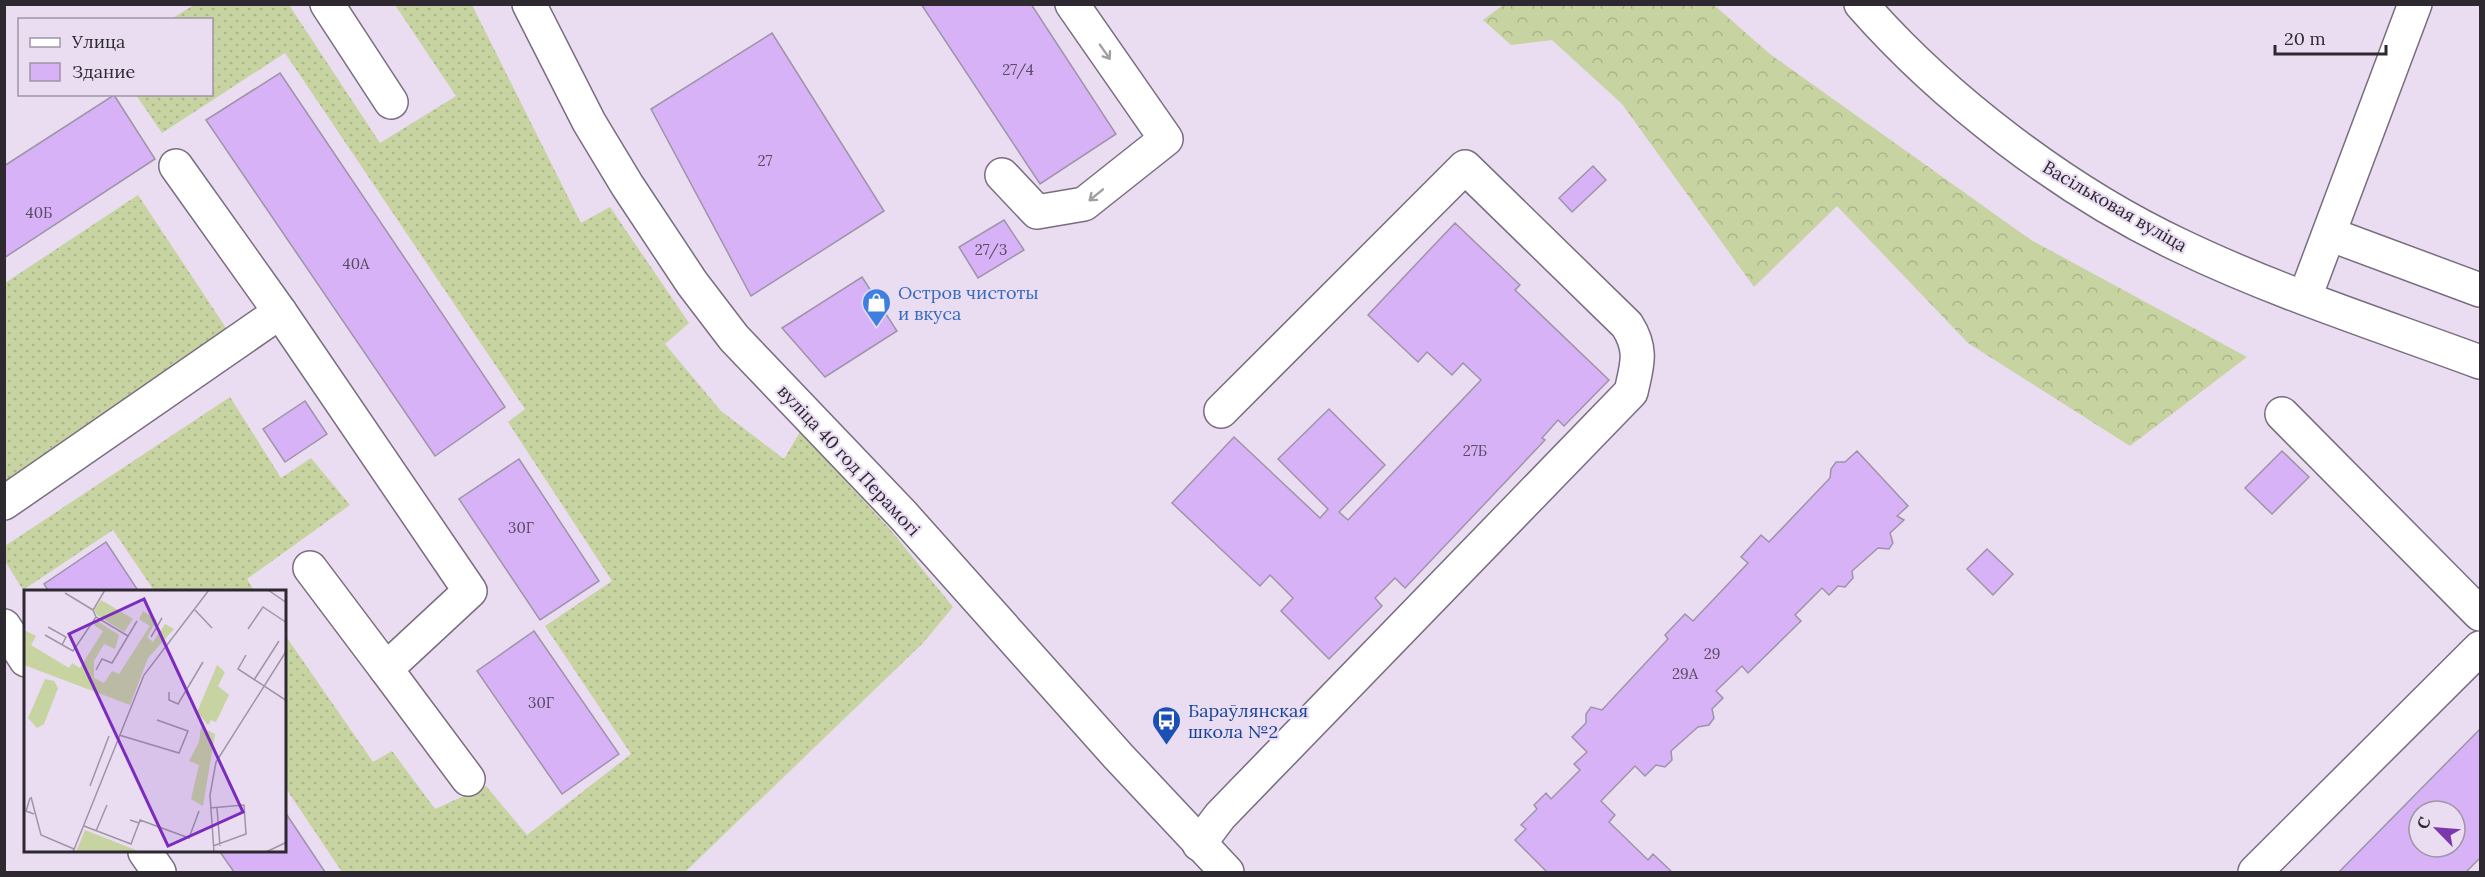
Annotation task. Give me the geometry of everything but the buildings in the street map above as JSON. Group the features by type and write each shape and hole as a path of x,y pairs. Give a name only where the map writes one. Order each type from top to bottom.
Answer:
{"street":[{"path":"327,4 391,102"},
{"name":"вуліца 40 год Перамогі","path":"529,4 589,122 627,185 692,283 734,338 903,515 1118,756 1227,873"},
{"path":"1002,175 1037,212 1084,204 1166,139 1072,4"},
{"name":"Васільковая вуліца","path":"1861,4 1891,39 1975,112 2042,164 2109,207 2180,246 2305,297 2481,362"},
{"path":"2305,297 2415,4"},
{"path":"176,166 280,312 470,591 386,669"},
{"path":"1199,844 1220,816 1631,392 1639,356 1636,338 1627,325 1465,167 1221,411"},
{"path":"2329,234 2481,290"},
{"path":"4,503 280,312"},
{"path":"2282,414 2481,614"},
{"path":"310,568 468,779"},
{"path":"4,626 24,657"},
{"path":"2255,873 2481,648"},
{"path":"146,853 159,873"}],"green space":[{"path":"194,5 289,5 380,143 456,96 395,5 472,5 581,223 610,207 689,323 665,344 721,411 784,459 800,432 889,528 953,607 923,643 685,872 342,872 286,788 286,636 373,762 392,751 435,809 486,786 527,835 631,754 545,626 612,581 508,422 525,409 285,53 162,133 137,96 213,96 213,18 173,18"},
{"path":"1503,5 1714,5 1770,54 2031,240 2247,357 2130,446 1968,343 1837,206 1754,287 1622,104 1552,40 1511,45 1483,20"},
{"path":"138,195 230,334 5,483 5,283"},
{"path":"230,397 281,478 311,458 350,505 247,579 254,590 154,590 113,530 23,590 5,561 5,546"}],"place":[{"name":"Остров чистоты и вкуса","path":"877,328"},
{"name":"Бараўлянская школа №2","path":"1167,746"}]}
